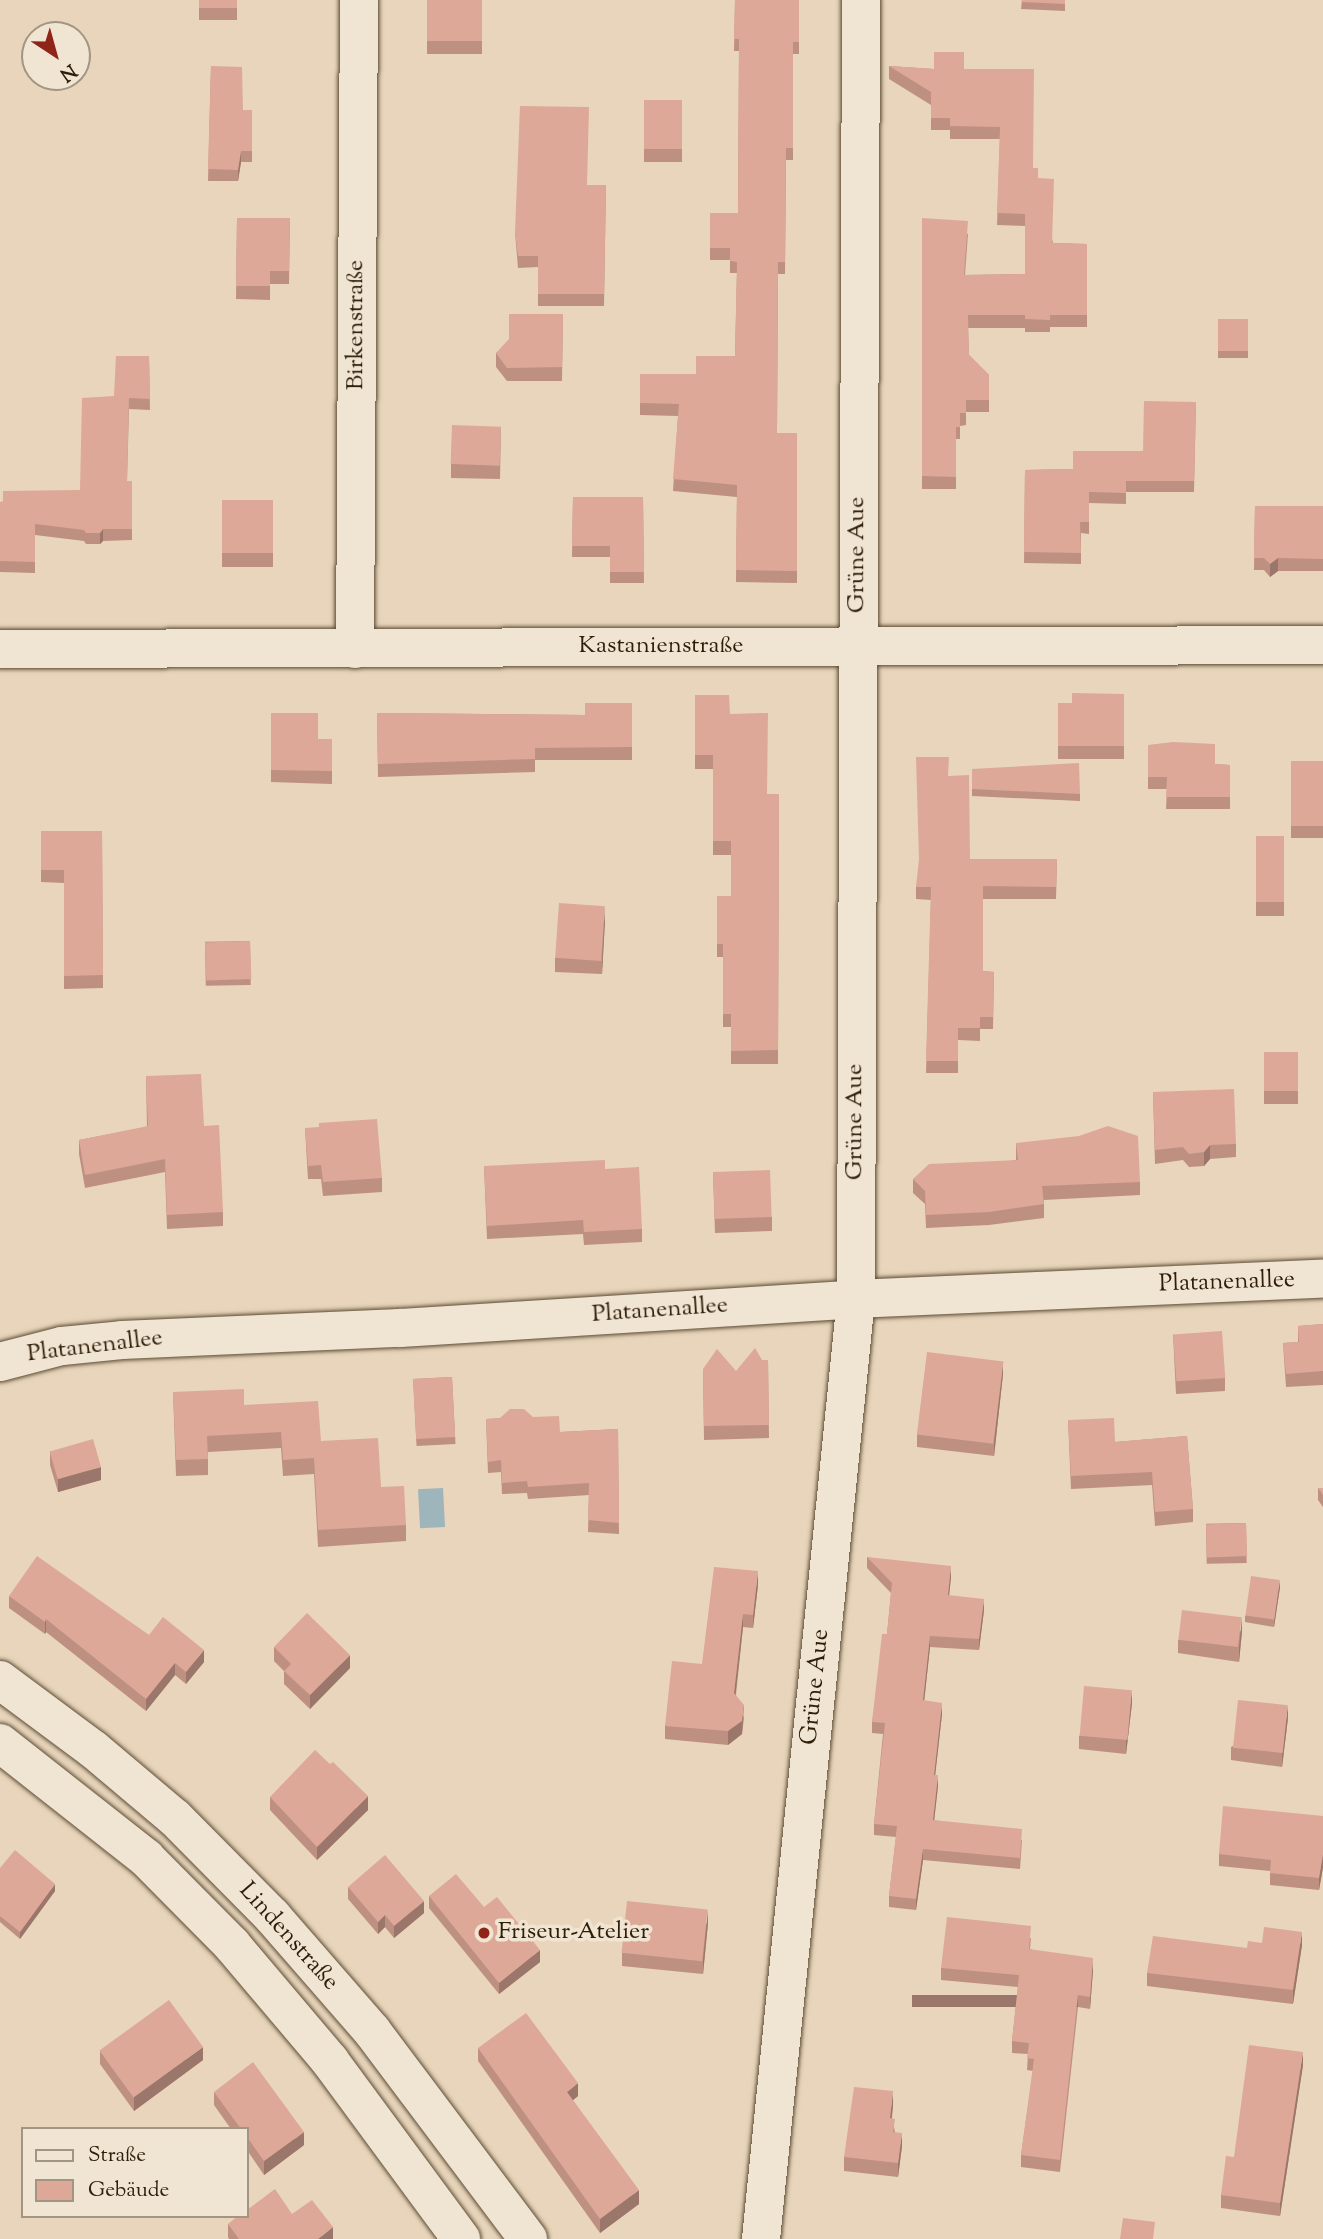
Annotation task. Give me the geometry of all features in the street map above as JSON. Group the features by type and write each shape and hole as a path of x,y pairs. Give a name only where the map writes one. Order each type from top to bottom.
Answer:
{"street":[{"name":"Birkenstraße","path":"355,649 359,0"},
{"name":"Grüne Aue","path":"761,2239 856,1299 861,0"},
{"name":"Kastanienstraße","path":"0,649 1323,645"},
{"name":"Platanenallee","path":"0,1362 62,1346 122,1340 400,1328 856,1299 1323,1279"},
{"name":"Lindenstraße","path":"0,1680 93,1749 176,1818 271,1916 372,2031 528,2239"},
{"name":"Lindenstraße","path":"0,1743 146,1858 232,1945 330,2061 461,2239"}],"water":[{"path":"443,1488 445,1527 420,1528 418,1489"}],"building":[{"path":"199,0 237,0 237,8 199,8"},
{"path":"427,0 482,0 482,41 427,41"},
{"path":"735,0 799,0 799,42 793,42 793,148 786,148 785,262 778,262 777,433 797,433 797,571 736,570 737,485 673,479 679,404 640,403 640,374 696,374 696,356 735,356 737,262 730,261 730,248 710,248 710,213 738,213 739,39 734,39"},
{"path":"1065,0 1065,4 1021,2"},
{"path":"934,52 964,52 964,69 1034,69 1033,168 1038,168 1038,178 1054,179 1052,243 1087,244 1087,315 1050,315 1050,320 1025,319 1025,315 968,315 969,355 989,375 989,400 966,400 966,413 960,413 960,427 956,427 956,477 922,476 922,218 968,221 964,275 1025,274 1025,214 997,213 1000,127 950,126 950,118 931,118 931,92 889,66 934,69"},
{"path":"211,66 242,67 243,110 252,110 252,151 241,151 238,170 208,169"},
{"path":"644,100 682,100 682,149 644,149"},
{"path":"520,106 589,107 587,185 606,185 604,294 538,294 538,256 518,256 515,232"},
{"path":"237,218 290,218 289,271 270,271 270,286 236,286"},
{"path":"509,314 563,314 562,367 507,368 496,353 509,339"},
{"path":"1218,319 1248,319 1248,351 1218,351"},
{"path":"116,356 149,356 150,399 129,398 127,481 132,481 132,529 103,529 100,533 86,533 84,530 35,524 35,562 0,561 0,502 3,502 3,491 80,490 82,398 114,396"},
{"path":"1144,401 1196,402 1194,481 1126,481 1126,493 1089,492 1089,522 1080,522 1081,553 1024,552 1025,470 1073,469 1073,451 1143,451"},
{"path":"452,425 501,427 500,466 451,464"},
{"path":"573,497 643,497 644,572 610,572 610,546 572,546"},
{"path":"222,500 273,500 273,553 222,553"},
{"path":"1255,506 1323,506 1323,559 1278,558 1270,564 1264,558 1254,558"},
{"path":"1072,693 1124,694 1124,746 1058,746 1058,703 1072,703"},
{"path":"695,695 729,695 730,714 768,713 767,794 779,794 778,1050 731,1051 731,1014 723,1014 723,944 717,944 717,896 731,896 731,841 713,841 713,755 695,755"},
{"path":"585,703 632,703 632,747 535,748 535,759 378,764 377,713 585,715"},
{"path":"271,713 318,713 318,739 332,739 332,771 271,770"},
{"path":"1173,742 1215,744 1215,764 1230,765 1230,797 1166,797 1167,777 1148,777 1148,745"},
{"path":"916,757 949,757 948,776 969,775 970,859 1057,859 1056,887 983,886 983,971 994,972 993,1017 980,1017 980,1028 958,1028 958,1061 926,1061 931,887 916,887 919,859"},
{"path":"1291,761 1323,761 1323,826 1291,826"},
{"path":"1079,763 1080,794 972,789 972,769"},
{"path":"41,831 102,831 103,975 64,976 64,870 41,870"},
{"path":"1256,836 1284,836 1284,902 1256,902"},
{"path":"559,903 605,906 601,961 555,958"},
{"path":"250,941 251,979 206,981 205,943"},
{"path":"1264,1052 1298,1052 1298,1091 1264,1091"},
{"path":"201,1074 204,1126 219,1125 223,1212 167,1215 165,1159 85,1175 79,1140 148,1126 146,1076"},
{"path":"1234,1089 1236,1144 1210,1145 1204,1152 1189,1154 1183,1147 1155,1150 1153,1092"},
{"path":"377,1119 382,1178 323,1182 321,1165 308,1166 305,1128 319,1127 319,1123"},
{"path":"1108,1126 1138,1136 1140,1182 1042,1186 1044,1204 989,1212 926,1215 925,1191 913,1179 929,1164 1018,1160 1016,1143 1079,1136"},
{"path":"605,1160 605,1169 639,1167 642,1229 584,1232 583,1220 487,1226 484,1166"},
{"path":"770,1170 772,1217 715,1219 713,1172"},
{"path":"1323,1324 1323,1371 1286,1374 1283,1343 1299,1342 1298,1326"},
{"path":"1222,1331 1225,1378 1176,1381 1173,1334"},
{"path":"755,1348 762,1360 768,1360 769,1425 704,1426 703,1369 717,1349 736,1371"},
{"path":"927,1352 1003,1361 993,1444 917,1434"},
{"path":"452,1377 455,1437 416,1439 413,1379"},
{"path":"244,1389 244,1405 318,1401 321,1441 378,1438 381,1487 404,1486 406,1525 318,1530 314,1458 283,1460 281,1432 207,1436 208,1459 176,1460 173,1392"},
{"path":"510,1409 524,1409 533,1417 559,1416 560,1432 618,1429 619,1523 588,1520 589,1483 528,1487 527,1481 502,1483 501,1460 488,1462 486,1419 500,1418"},
{"path":"1114,1418 1115,1442 1187,1436 1193,1509 1155,1512 1152,1472 1071,1476 1068,1420"},
{"path":"93,1439 101,1467 58,1479 50,1451"},
{"path":"1246,1523 1247,1556 1207,1557 1206,1524"},
{"path":"37,1556 149,1635 163,1617 204,1650 186,1672 175,1663 146,1699 46,1619 45,1622 9,1596"},
{"path":"867,1557 951,1566 948,1595 984,1599 979,1639 930,1636 923,1700 942,1703 934,1775 938,1775 933,1820 1022,1829 1020,1858 923,1849 916,1899 889,1896 897,1826 874,1824 885,1723 872,1722 882,1634 887,1634 892,1583"},
{"path":"714,1567 758,1571 753,1615 743,1614 734,1693 744,1705 742,1721 728,1731 665,1726 672,1661 702,1664"},
{"path":"1251,1576 1280,1580 1274,1620 1245,1616"},
{"path":"1182,1610 1242,1617 1238,1647 1178,1640"},
{"path":"307,1613 350,1655 310,1695 284,1671 291,1664 274,1647"},
{"path":"1084,1686 1132,1690 1127,1740 1080,1736"},
{"path":"1238,1700 1288,1705 1283,1753 1233,1748"},
{"path":"315,1750 330,1764 333,1762 368,1796 317,1847 270,1797"},
{"path":"1223,1806 1323,1816 1323,1855 1319,1878 1270,1873 1271,1860 1219,1854"},
{"path":"15,1850 55,1884 20,1932 0,1916 0,1868"},
{"path":"385,1855 424,1901 394,1926 385,1915 378,1922 348,1887"},
{"path":"456,1874 484,1907 497,1897 540,1950 499,1983 429,1896"},
{"path":"627,1901 708,1909 702,1961 622,1953"},
{"path":"947,1917 1031,1926 1029,1949 1093,1958 1090,1997 1078,1995 1060,2160 1021,2155 1034,2059 1027,2058 1029,2043 1012,2041 1019,1975 941,1968"},
{"path":"1264,1927 1302,1932 1293,1990 1147,1973 1153,1936 1247,1948 1248,1941 1262,1943"},
{"path":"169,2000 203,2047 134,2097 99,2051"},
{"path":"526,2013 578,2083 567,2092 639,2190 600,2219 478,2048"},
{"path":"1249,2045 1303,2052 1280,2203 1221,2195 1226,2156 1234,2157"},
{"path":"253,2062 304,2132 264,2161 248,2138 248,2127 240,2127 214,2092"},
{"path":"854,2087 893,2091 890,2118 895,2119 893,2132 902,2133 898,2163 844,2157"},
{"path":"275,2189 292,2214 312,2200 333,2227 318,2239 239,2239 228,2224 236,2218 248,2218 248,2209"},
{"path":"1123,2218 1155,2222 1153,2239 1120,2239"}],"place":[{"name":"Friseur-Atelier","path":"484,1933"}]}
